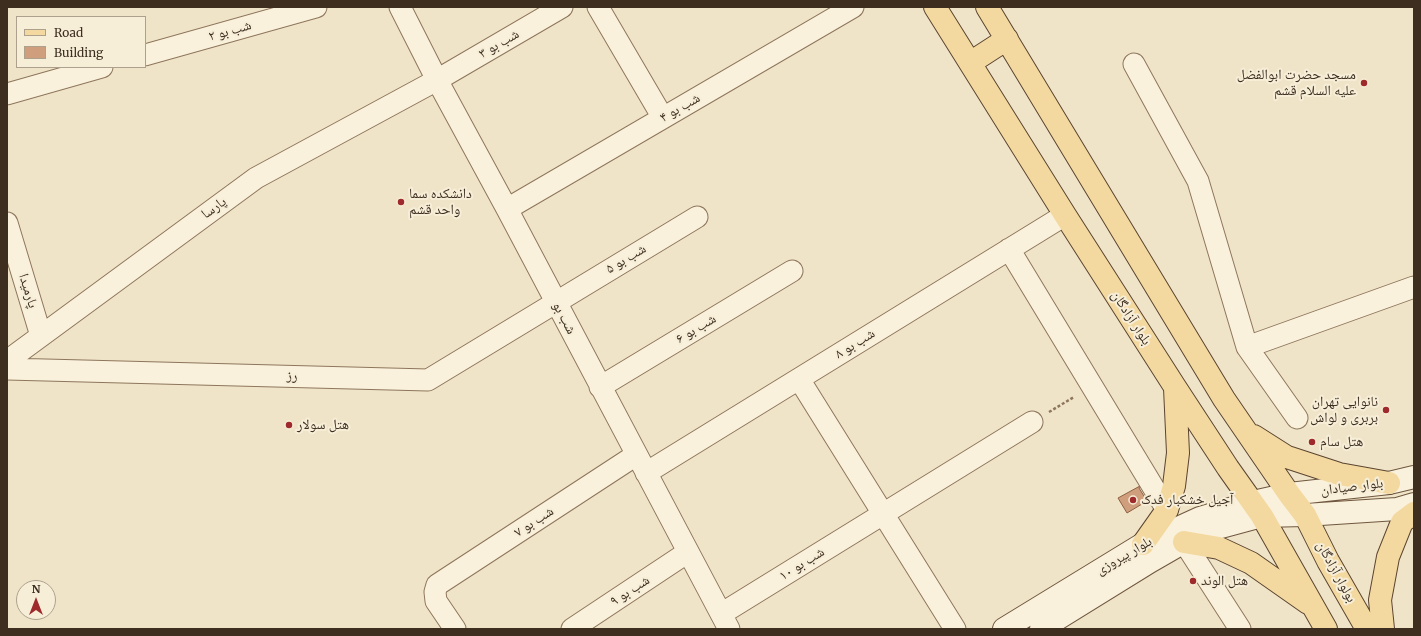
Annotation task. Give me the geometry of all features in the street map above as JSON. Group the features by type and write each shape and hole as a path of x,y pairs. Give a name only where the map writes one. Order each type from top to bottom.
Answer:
{"main road":[{"name":"بلوار آزادگان","path":"935,7 1175,387 1228,468 1258,509 1326,629"},
{"path":"987,7 1224,399 1305,515"},
{"path":"970,63 1006,39"},
{"path":"1143,544 1167,510 1174,486 1178,453 1175,387"},
{"path":"1246,431 1287,457 1339,474 1389,483"},
{"name":"بلوار صیادان","path":"1258,509 1289,494 1389,483 1414,477"},
{"name":"بلوار صیادان","path":"1258,509 1305,515 1397,509 1414,504"},
{"name":"بلوار پیروزی","path":"1041,629 1184,542 1258,509"},
{"name":"بلوار پیروزی","path":"1004,629 1143,544 1200,518 1258,509"},
{"path":"1383,629 1380,600 1388,557 1402,522 1414,513"},
{"name":"بولوار آزادگان","path":"1305,515 1328,561 1367,629"},
{"path":"1184,542 1219,548 1251,562 1313,607"}],"street":[{"name":"شب بو ۲","path":"146,55 316,7"},
{"name":"شب بو","path":"400,7 437,80 725,621"},
{"name":"شب بو ۳","path":"437,80 562,7"},
{"path":"598,7 663,118"},
{"name":"شب بو ۴","path":"507,209 853,7"},
{"path":"1134,64 1198,181 1248,347 1297,418"},
{"path":"7,94 98,68"},
{"name":"پارسا","path":"7,361 256,178 437,80"},
{"name":"شب بو ۸","path":"641,464 800,378 1065,215"},
{"name":"شب بو ۵","path":"555,302 697,217"},
{"name":"پارمیدا","path":"7,223 41,336"},
{"path":"1009,249 1167,510"},
{"name":"شب بو ۶","path":"600,387 792,271"},
{"path":"1248,347 1414,287"},
{"name":"رز","path":"7,369 428,380 555,302"},
{"path":"800,378 955,629"},
{"name":"شب بو ۱۰","path":"725,621 884,514 1032,422"},
{"name":"شب بو ۷","path":"455,629 436,601 434,592 437,585 641,464"},
{"path":"1184,542 1240,629"},
{"name":"شب بو ۹","path":"572,629 688,552"}],"path":[{"path":"1032,422 1091,386"}],"building":[{"name":"آجیل خشکبار فدک","path":"1140,486 1139,488 1147,501 1127,513 1118,498"}],"place":[{"name":"مسجد حضرت ابوالفضل علیه السلام قشم","path":"1364,83"},
{"name":"دانشکده سما واحد قشم","path":"401,202"},
{"name":"نانوایی تهران بربری و لواش","path":"1386,410"},
{"name":"هتل سولار","path":"289,425"},
{"name":"هتل سام","path":"1312,442"},
{"name":"آجیل خشکبار فدک","path":"1133,500"},
{"name":"هتل الوند","path":"1193,581"}]}
